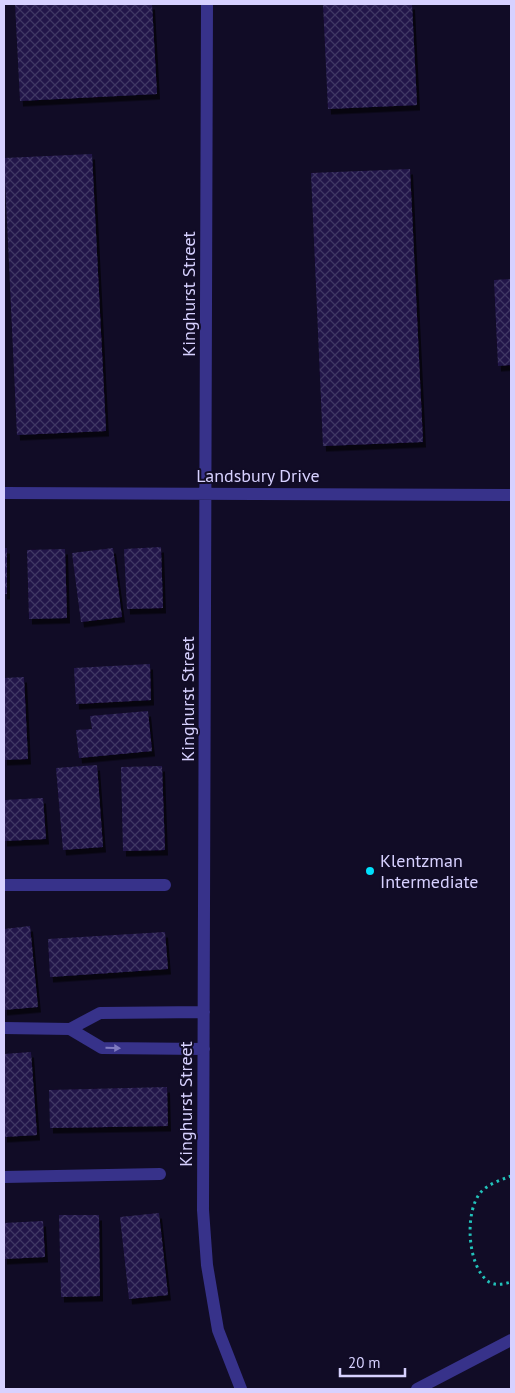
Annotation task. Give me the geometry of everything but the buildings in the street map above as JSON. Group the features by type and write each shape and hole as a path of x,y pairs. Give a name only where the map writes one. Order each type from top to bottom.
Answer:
{"street":[{"name":"Kinghurst Street","path":"207,4 207,494 203,1210 207,1265 218,1330 241,1389"},
{"name":"Landsbury Drive","path":"4,493 511,495"},
{"path":"4,885 165,884"},
{"path":"4,1028 70,1029 100,1013 204,1012"},
{"path":"70,1029 102,1048 204,1049"},
{"path":"4,1177 160,1174"},
{"path":"418,1389 511,1340"}],"path":[{"path":"511,1176 487,1186 480,1193 472,1211 470,1226 473,1252 483,1277 490,1283 501,1285 511,1282"}],"place":[{"name":"Klentzman Intermediate","path":"370,871"}]}
